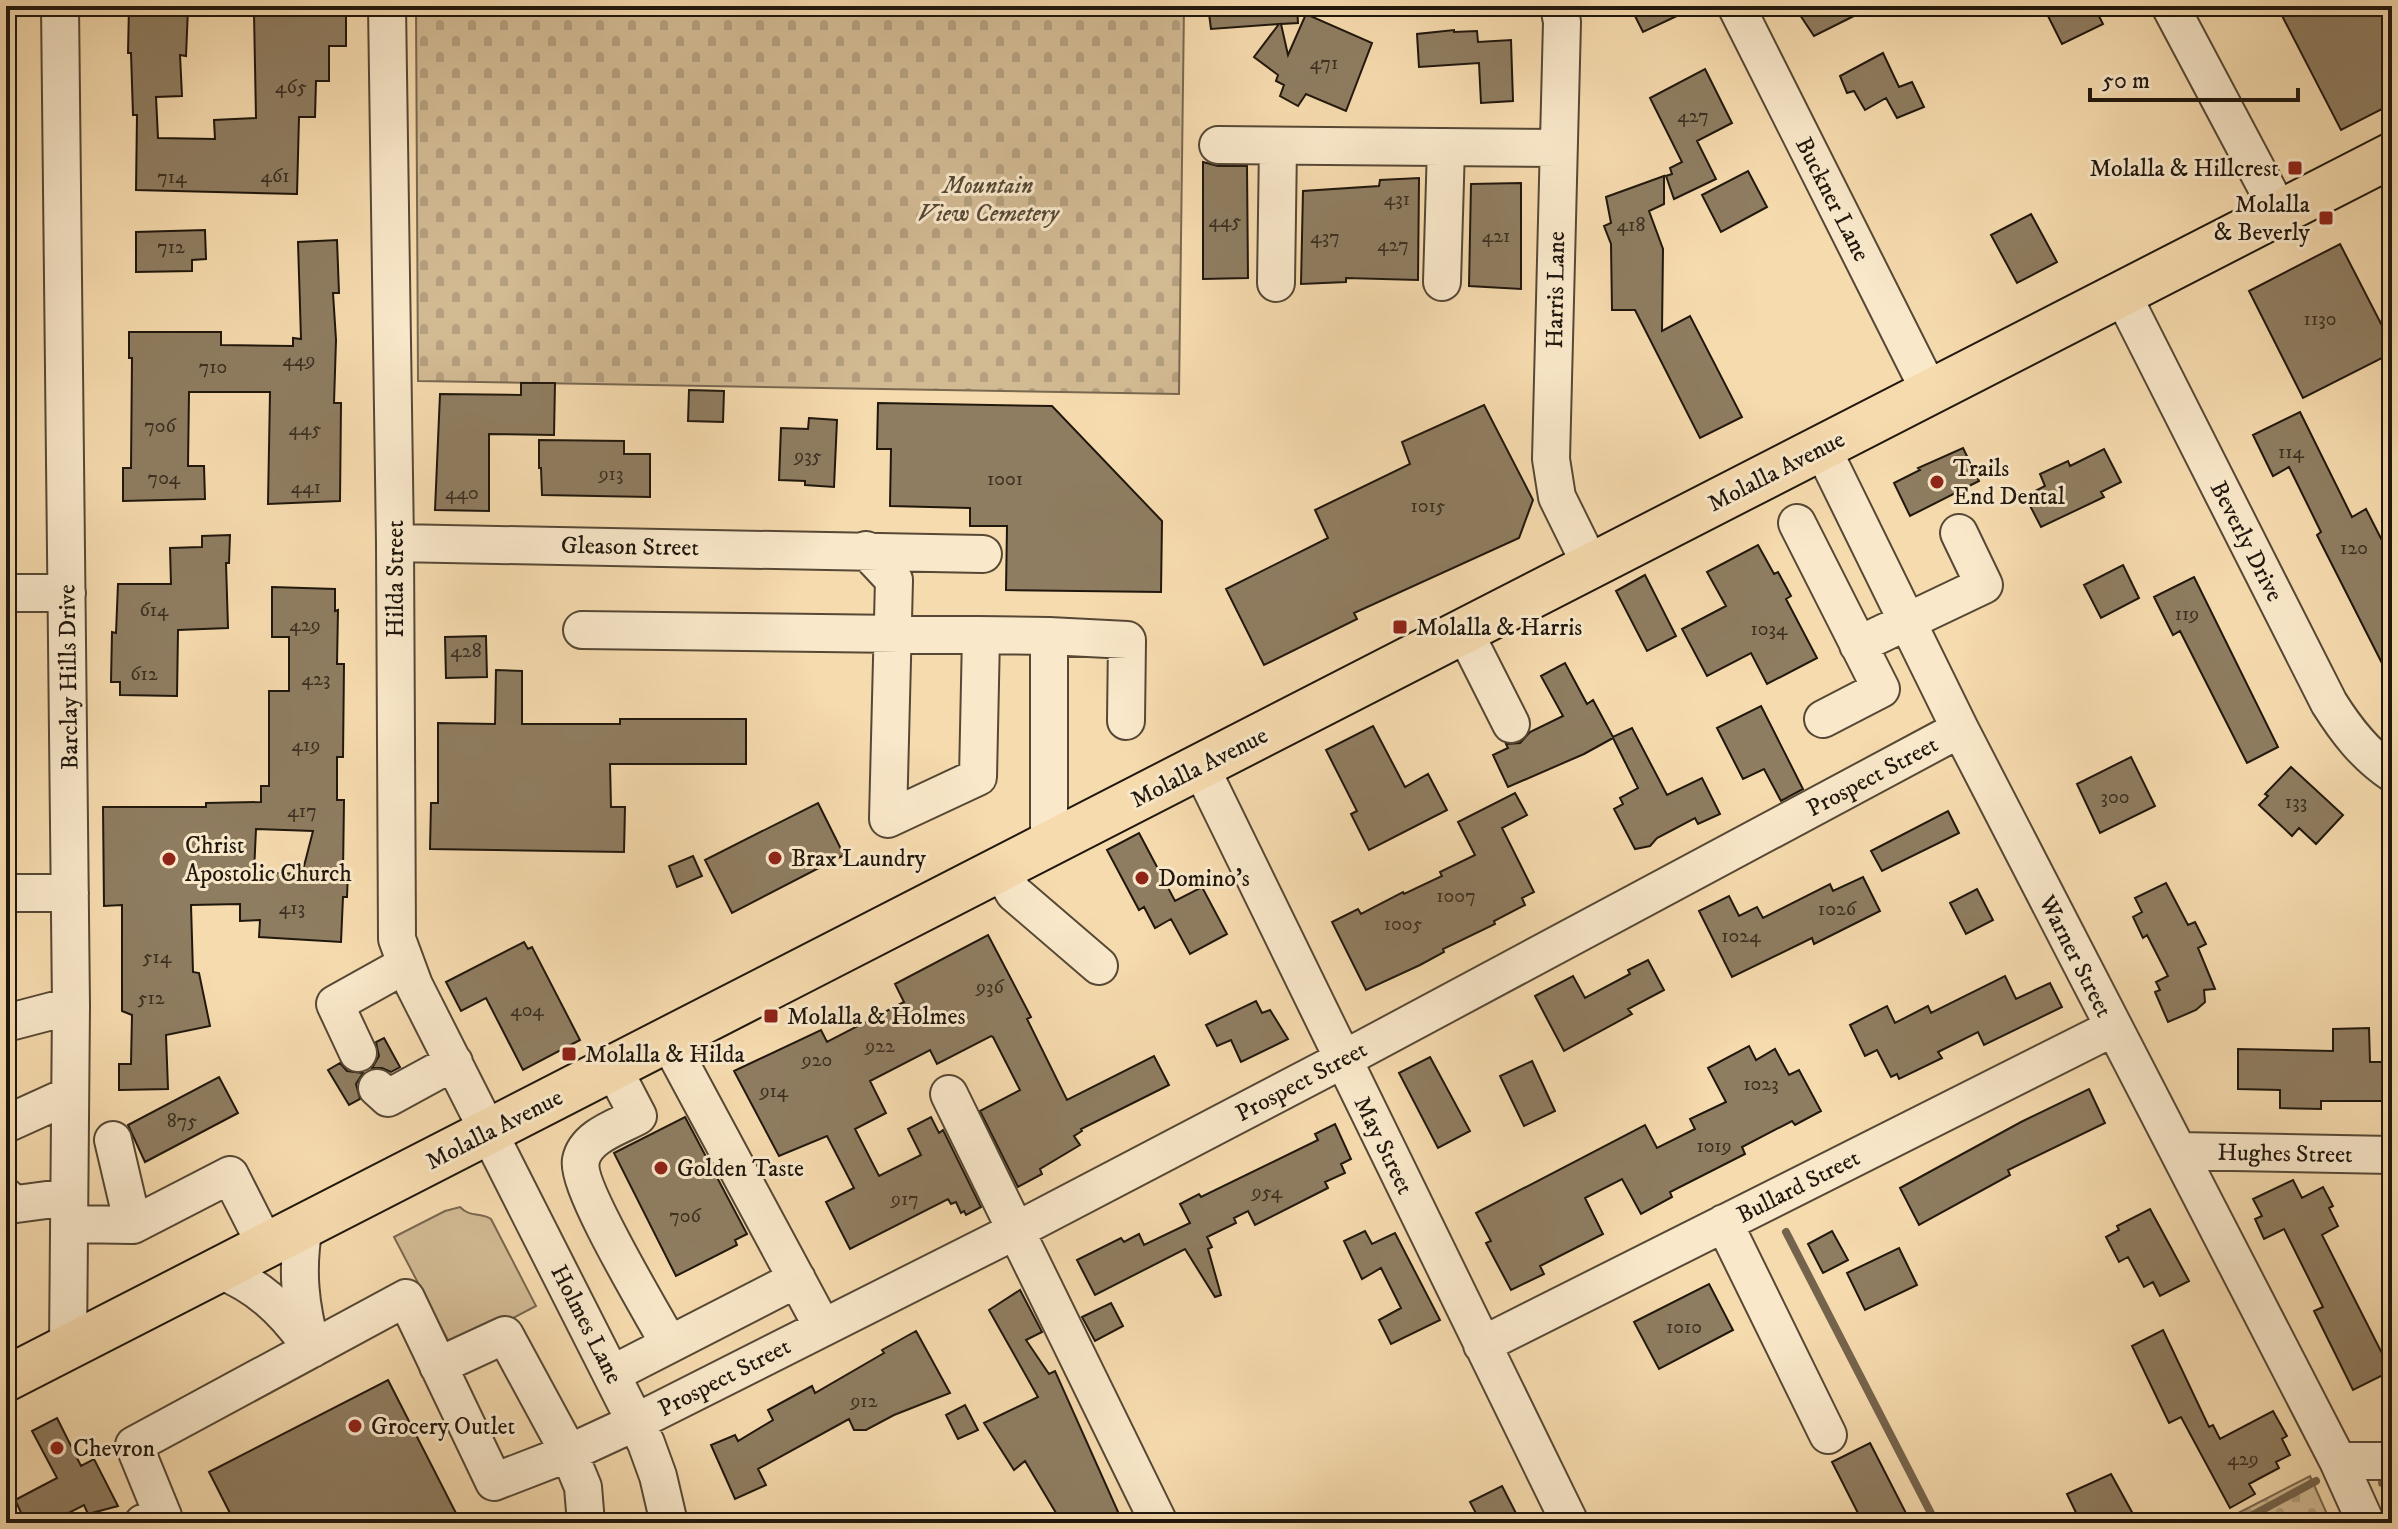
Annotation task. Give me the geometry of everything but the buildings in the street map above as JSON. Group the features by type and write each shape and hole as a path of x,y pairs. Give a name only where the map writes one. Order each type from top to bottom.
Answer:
{"main road":[{"name":"Molalla Avenue","path":"6,1379 2392,155"}],"street":[{"name":"Barclay Hills Drive","path":"60,6 71,1006 68,1347"},
{"name":"Hilda Street","path":"387,6 397,929 405,965 489,1132"},
{"name":"Harris Lane","path":"1559,6 1562,22 1551,459 1557,497 1591,566"},
{"name":"Buckner Lane","path":"1736,6 1930,392"},
{"path":"2170,6 2280,213"},
{"path":"1218,145 1558,148"},
{"path":"1276,283 1278,146"},
{"path":"1442,282 1446,147"},
{"name":"Beverly Drive","path":"2122,294 2329,703 2364,750 2392,773"},
{"name":"Warner Street","path":"1822,448 1960,729 2338,1461 2366,1523"},
{"path":"1797,523 1881,689 1823,719"},
{"path":"1858,645 1984,585 1959,533"},
{"name":"Gleason Street","path":"395,543 983,554"},
{"path":"866,550 894,580 888,819 978,777 981,636"},
{"path":"6,593 67,593"},
{"path":"582,630 1049,636 1127,640 1126,721"},
{"path":"1464,631 1511,724"},
{"path":"1049,636 1049,844"},
{"name":"Prospect Street","path":"438,1366 494,1482 569,1453 1017,1230 1960,729"},
{"name":"May Street","path":"1200,766 1570,1523"},
{"path":"1000,869 1014,893 1099,966"},
{"path":"6,893 70,893"},
{"path":"358,1053 335,1004 405,965"},
{"path":"6,1023 71,1006"},
{"name":"Bullard Street","path":"1482,1345 2113,1028"},
{"path":"668,1040 823,1328"},
{"path":"377,1088 388,1098 454,1062"},
{"path":"613,1068 638,1116 593,1139 581,1160 581,1175 591,1200 669,1344"},
{"path":"949,1094 1159,1523"},
{"path":"6,1124 70,1095"},
{"name":"Holmes Lane","path":"489,1132 636,1422 658,1476 669,1523"},
{"path":"113,1140 133,1225"},
{"name":"Hughes Street","path":"2178,1151 2392,1155"},
{"path":"6,1197 9,1205 69,1210 133,1225 230,1175 266,1246"},
{"path":"1724,1223 1828,1435"},
{"path":"304,1226 298,1285 312,1349"},
{"path":"219,1270 243,1280 266,1296 290,1319 312,1349"},
{"path":"612,1374 797,1279"},
{"path":"143,1523 163,1516 134,1445 406,1298 438,1366 505,1335 569,1453 583,1487 586,1523"},
{"path":"2338,1461 2392,1461"}],"green space":[{"name":"Mountain View Cemetery","path":"416,6 1184,6 1179,394 418,381"},
{"path":"460,1207 468,1213 491,1219 536,1306 455,1348 451,1346 394,1237 445,1211"},
{"path":"2310,1476 2331,1523 2219,1523"}],"waterway":[{"path":"1786,1232 1936,1523"},
{"path":"2238,1523 2316,1481"},
{"path":"2382,1483 2392,1483"}],"place":[{"name":"Molalla & Hillcrest","path":"2295,168"},
{"name":"Molalla & Beverly","path":"2326,218"},
{"name":"Trails End Dental","path":"1937,482"},
{"name":"Molalla & Harris","path":"1400,627"},
{"name":"Brax Laundry","path":"775,858"},
{"name":"Christ Apostolic Church","path":"169,859"},
{"name":"Domino's","path":"1142,878"},
{"name":"Molalla & Holmes","path":"771,1016"},
{"name":"Molalla & Hilda","path":"569,1054"},
{"name":"Golden Taste","path":"661,1168"},
{"name":"Grocery Outlet","path":"355,1426"},
{"name":"Chevron","path":"57,1448"}]}
